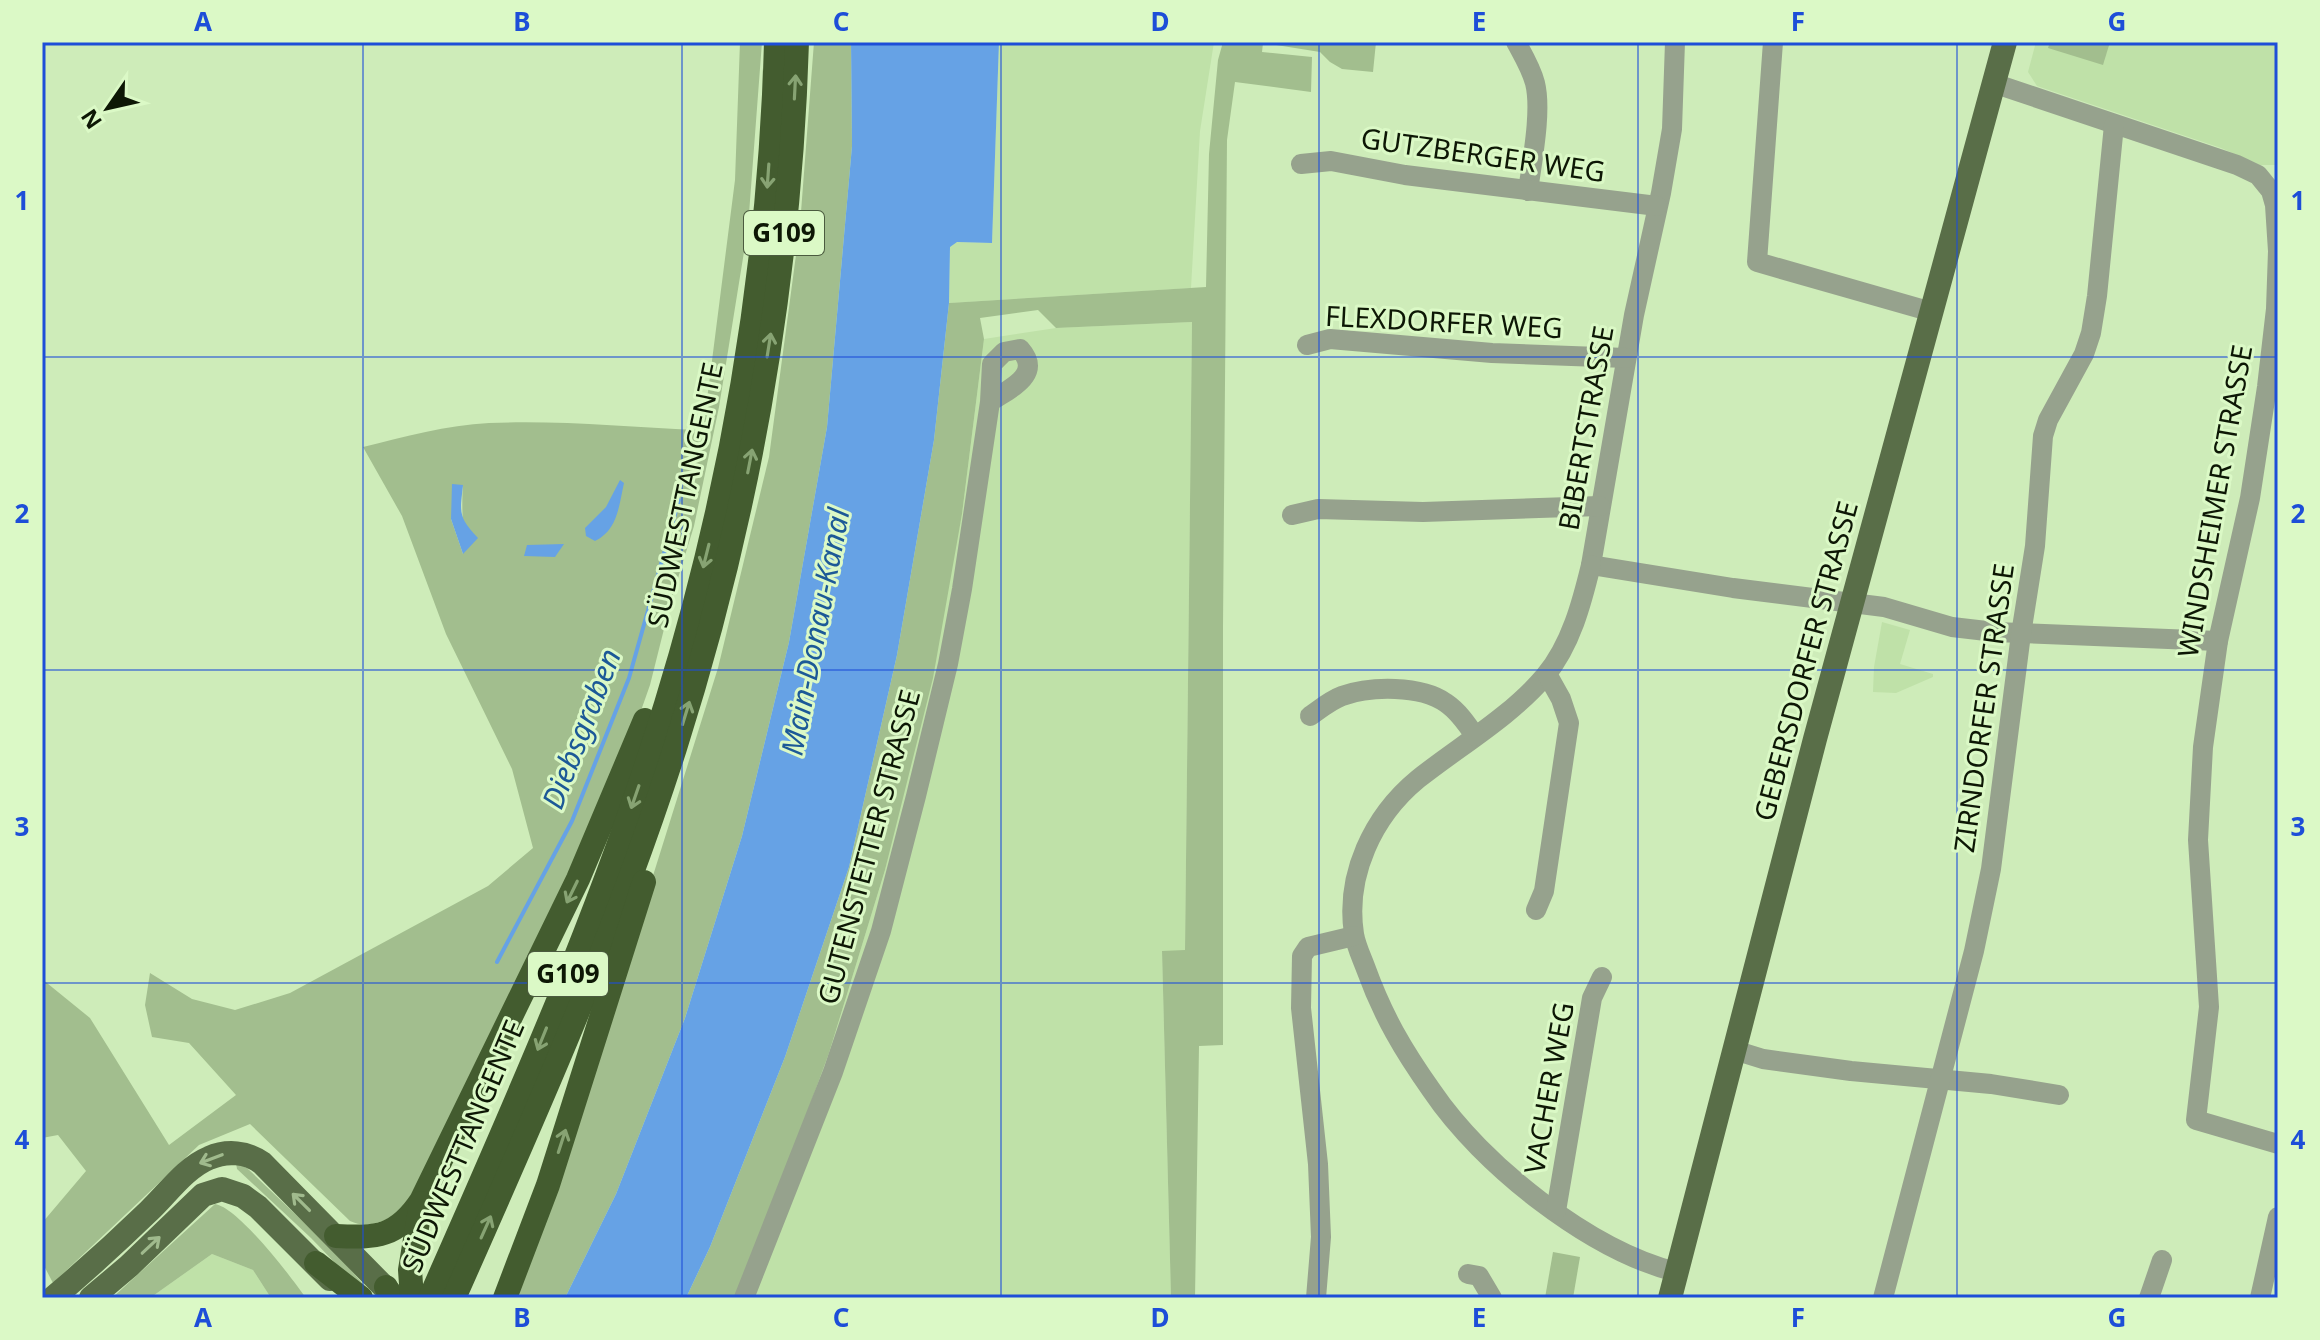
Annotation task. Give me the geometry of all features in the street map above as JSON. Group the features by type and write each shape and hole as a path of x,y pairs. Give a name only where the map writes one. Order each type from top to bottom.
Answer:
{"highway":[{"name":"SÜDWESTTANGENTE","path":"430,1298 515,1104 589,922 636,794 683,642 715,515 744,370 761,245 776,42"},
{"name":"SÜDWESTTANGENTE","path":"454,1298 603,948 653,813 708,636 735,530 757,422 783,248 797,42"},
{"path":"336,1236 369,1237 389,1233 407,1219 421,1201 578,879 648,713 683,642"},
{"path":"505,1296 548,1185 609,995 653,850 653,813"},
{"path":"412,1298 410,1270 421,1201"},
{"path":"316,1263 336,1298"},
{"path":"316,1263 361,1298"}],"main road":[{"name":"GEBERSDORFER STRASSE","path":"1670,1298 1851,603 2005,42"},
{"path":"53,1298 188,1172 217,1155 242,1154 258,1160 391,1294"},
{"path":"91,1298 199,1199 217,1190 232,1192 249,1200 348,1298"}],"street":[{"path":"1516,42 1529,66 1537,91 1528,191"},
{"name":"BIBERTSTRASSE","path":"1675,42 1672,129 1626,358 1591,565 1733,588 1884,607 1952,627 2021,634 2218,641"},
{"path":"1773,42 1757,262 1932,312"},
{"name":"WINDSHEIMER STRASSE","path":"1993,83 2237,165 2258,175 2271,191 2275,205 2278,251 2276,309 2267,387 2250,498 2218,641 2199,789 2198,840 2209,1007 2196,1120 2278,1144"},
{"name":"ZIRNDORFER STRASSE","path":"1883,1298 1974,951 1991,869 2035,546 2043,436 2048,420 2084,354 2091,333 2114,125"},
{"name":"GUTZBERGER WEG","path":"1301,164 1331,161 1405,175 1657,206"},
{"name":"FLEXDORFER WEG","path":"1307,345 1330,339 1492,353 1626,358"},
{"name":"GUTENSTETTER STRASSE","path":"750,1296 833,1072 881,931 948,664 990,402"},
{"path":"1292,515 1318,509 1423,512 1600,506"},
{"path":"1591,565 1577,618 1547,674 1517,706 1415,781 1391,807 1373,834 1357,871 1353,902 1354,936 1375,995 1397,1040 1438,1100 1489,1158 1518,1185 1587,1233 1653,1265 1676,1272"},
{"path":"1536,910 1544,891 1569,723 1561,699 1547,674"},
{"path":"1310,716 1339,697 1382,689 1411,690 1447,703 1475,736"},
{"path":"1316,1298 1321,1237 1318,1164 1301,1008 1302,956 1308,947 1354,936"},
{"name":"VACHER WEG","path":"1556,1211 1592,998 1602,977"},
{"path":"1734,1050 1763,1059 1851,1071 1942,1078 2059,1095"},
{"path":"2260,1298 2278,1217"},
{"path":"2149,1298 2162,1260"},
{"path":"1468,1274 1479,1276 1492,1298"}],"shaded area":[{"path":"740,42 762,42 748,227 719,407 694,526 650,685 625,756 496,1036 403,1210 371,1224 350,1221 250,1124 199,1145 53,1283 42,1262 42,1223 86,1171 58,1135 42,1138 42,979 90,1018 169,1145 236,1095 189,1043 152,1037 145,1005 150,973 192,999 235,1010 290,993 488,886 533,848 512,769 446,634 402,516 363,447 441,429 489,423 567,423 697,430 708,392 735,180","holes":["463,485 463,537 463,554 451,519"]},
{"path":"814,42 851,42 852,146 827,427 789,642 742,836 685,1018 616,1194 565,1298 513,1298 641,914 718,668 769,457 800,225"},
{"path":"999,42 1214,42 1200,131 1191,288 949,303 950,246 956,242 992,243"},
{"path":"1223,42 1376,42 1373,72 1342,69 1320,52 1263,43 1262,52 1312,57 1311,92 1235,82 1227,140 1223,1045 1199,1046 1195,1298 1171,1298 1162,951 1185,950 1192,322 1056,328 1038,310 980,318 984,339 962,514 933,678 885,870 829,1053 735,1298 686,1298 710,1247 785,1057 849,867 897,655 934,440 949,303 1206,287 1209,154 1218,60"},
{"path":"2036,42 2278,42 2278,165 2260,165 2221,148 2037,86 2028,72"},
{"path":"2050,42 2110,42 2103,65 2048,48"},
{"path":"1192,322 1185,951 1162,951 1171,1298 735,1298 829,1053 885,870 962,514 984,339 1056,328"},
{"path":"1882,622 1910,630 1900,664 1933,674 1933,677 1896,693 1873,692"},
{"path":"236,1163 247,1168 336,1253 375,1298 369,1298 237,1169"},
{"path":"215,1204 225,1208 250,1230 306,1298 271,1298 253,1270 212,1254 150,1298 112,1298"},
{"path":"1553,1252 1580,1257 1573,1298 1545,1298"},
{"path":"212,1254 253,1270 271,1298 150,1298"}],"water":[{"name":"Main-Donau-Kanal","path":"851,42 999,42 992,243 957,242 950,247 949,303 934,440 897,655 849,867 785,1057 710,1247 686,1298 565,1298 616,1194 685,1018 742,836 789,642 827,427 852,146"},
{"path":"620,480 624,483 613,524 595,541 586,536 585,528 606,507"},
{"path":"452,484 463,485 462,514 478,538 463,554 451,519"},
{"path":"564,544 555,557 524,556 527,545"}],"waterway":[{"name":"Diebsgraben","path":"497,962 572,821 629,678 679,500"}]}
